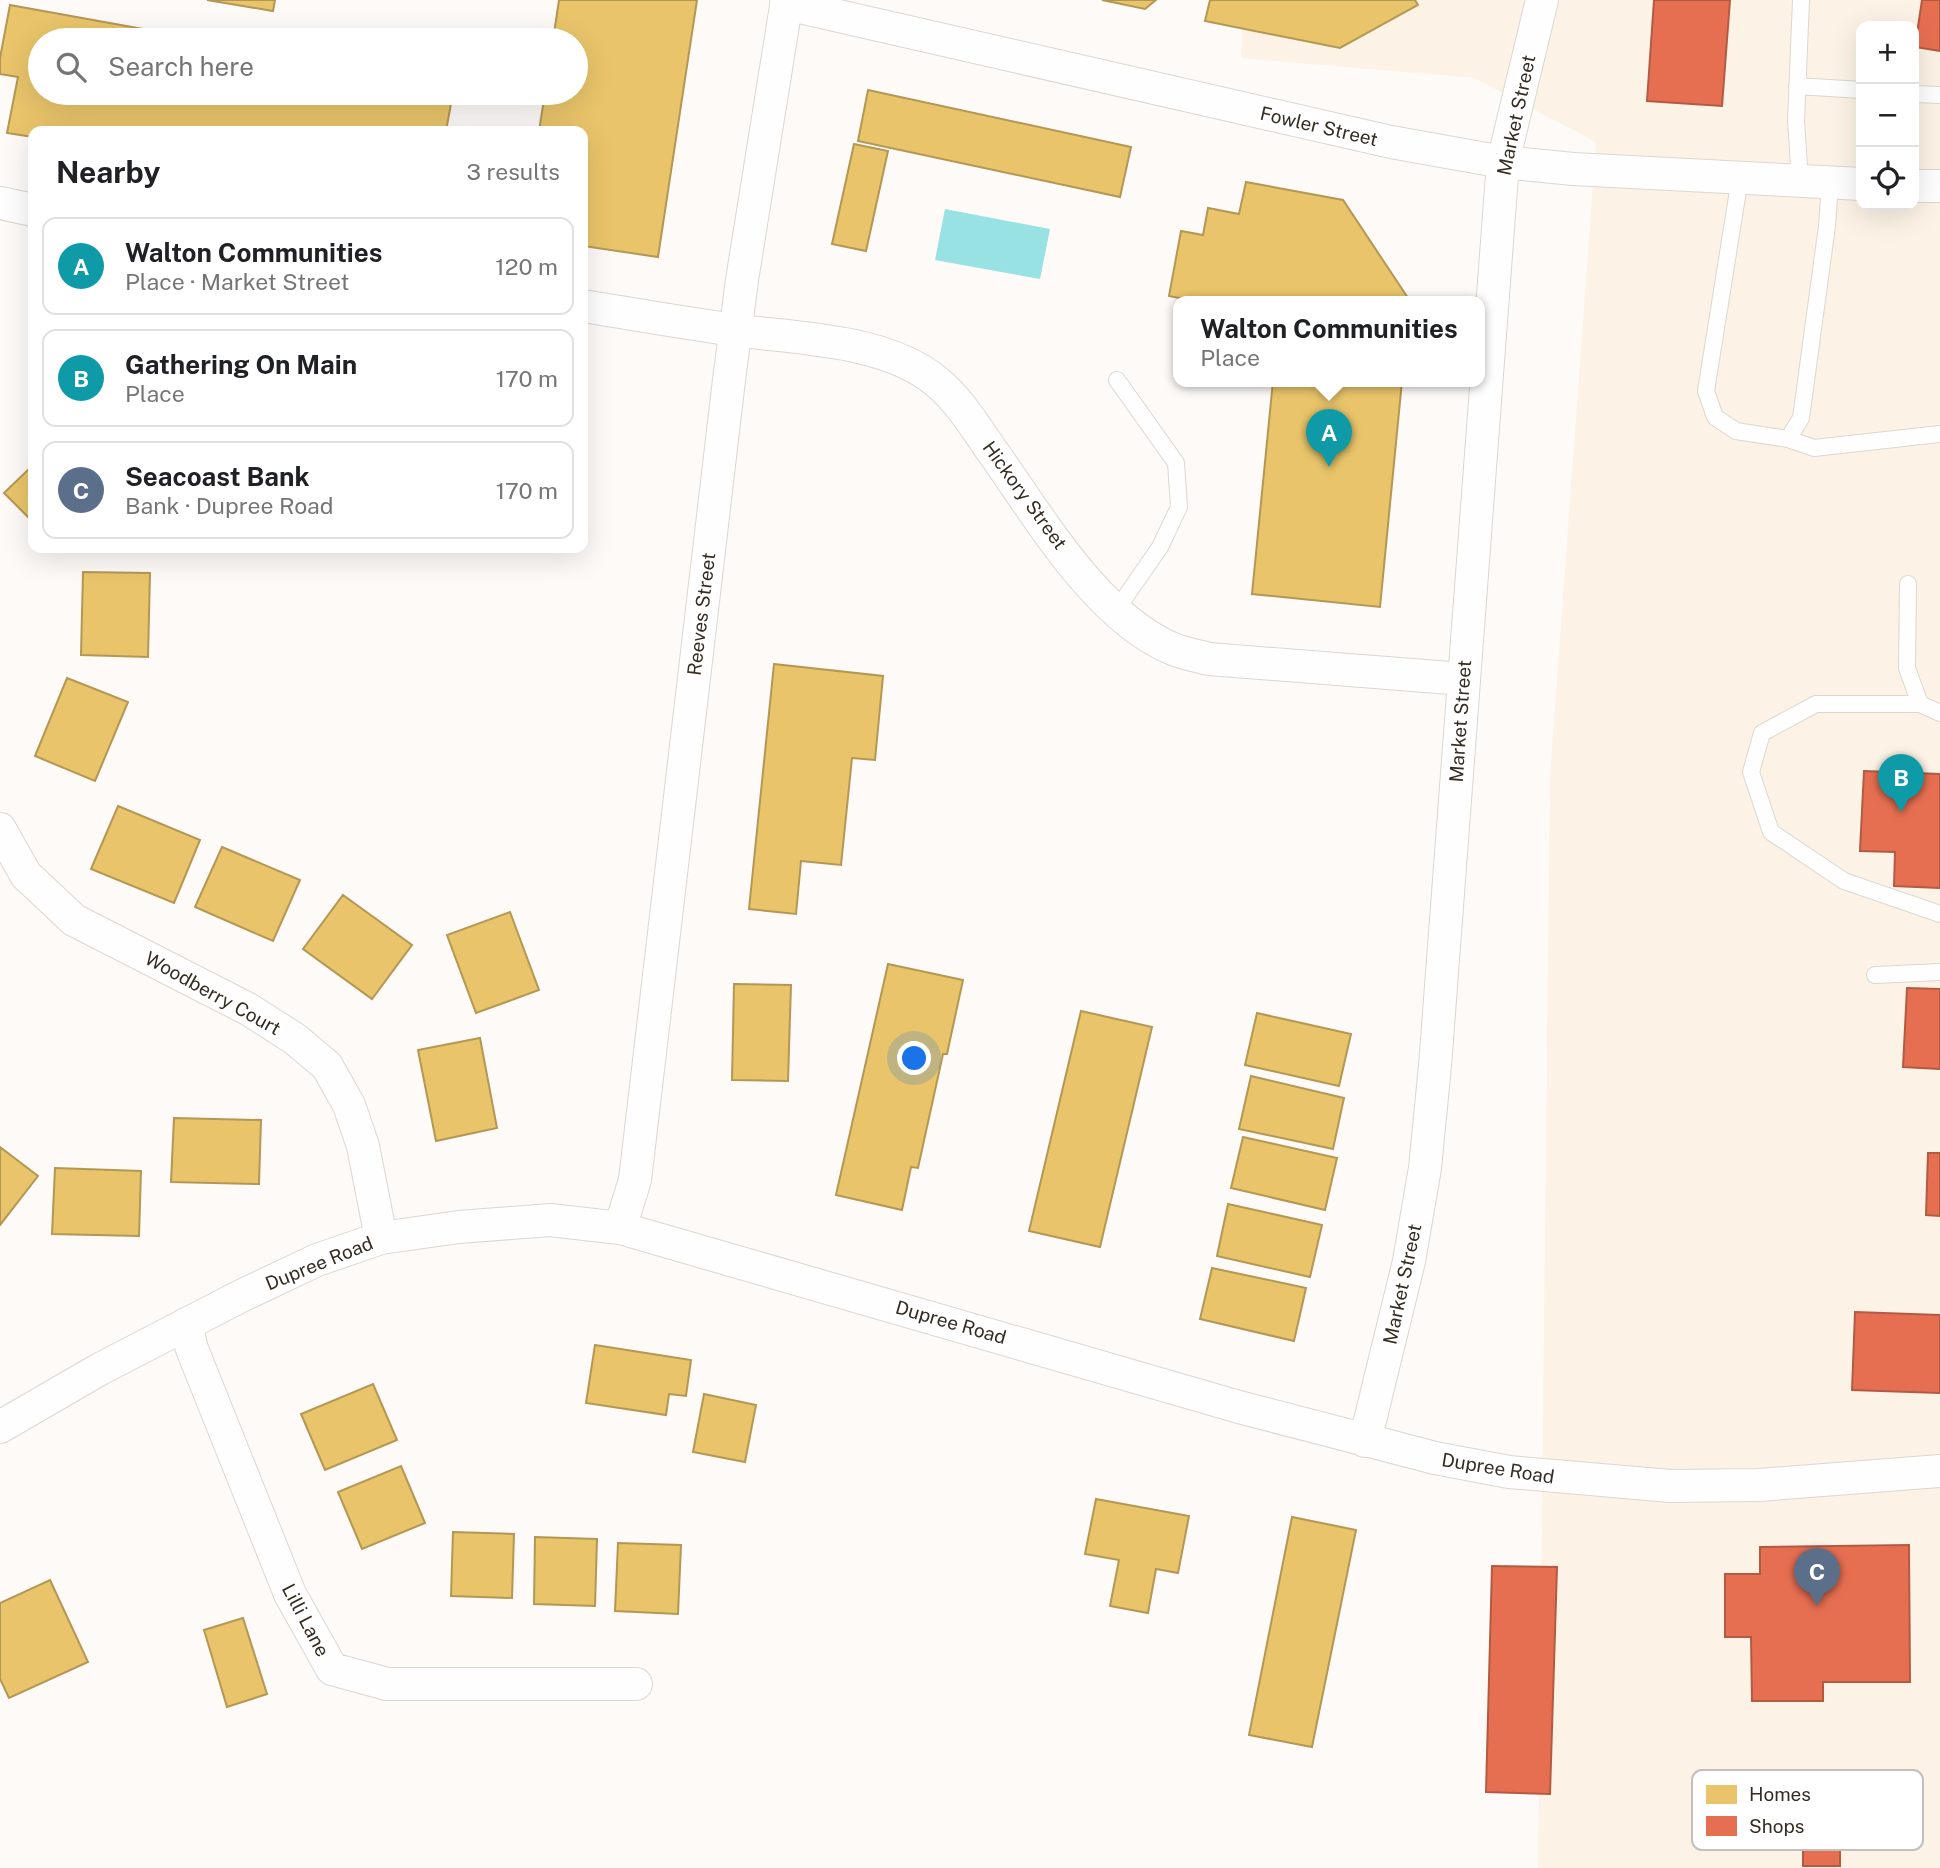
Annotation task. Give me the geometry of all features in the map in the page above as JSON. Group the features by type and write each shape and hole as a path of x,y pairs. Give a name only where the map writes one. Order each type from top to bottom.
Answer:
{"street":[{"name":"Market Street","path":"1365,1441 1409,1261 1425,1168 1503,162 1542,0"},
{"name":"Fowler Street","path":"786,2 1391,142 1503,162 1573,169 1856,184"},
{"name":"Reeves Street","path":"620,1228 635,1180 735,330 786,2"},
{"path":"1919,186 1940,186"},
{"path":"0,203 28,209"},
{"name":"Hickory Street","path":"588,307 735,330 816,339 902,360 937,382 962,409 1086,580 1115,612 1144,633 1174,649 1209,659 1463,679"},
{"name":"Woodberry Court","path":"0,830 26,875 74,920 248,1009 295,1039 327,1066 349,1105 363,1146 381,1238"},
{"name":"Dupree Road","path":"0,1427 100,1369 317,1260 381,1238 459,1227 550,1220 620,1228 1365,1441 1508,1472 1671,1486 1759,1485 1940,1471"},
{"name":"Lilli Lane","path":"186,1324 192,1349 290,1594 332,1669 387,1684 636,1684"}],"lane":[{"path":"1788,439 1801,418 1827,226 1796,121 1801,0"},
{"path":"1797,86 1856,90"},
{"path":"1919,94 1940,95"},
{"path":"1740,178 1706,391 1715,417 1736,431 1788,439 1814,448 1940,434"},
{"path":"1115,612 1160,547 1179,507 1176,463 1116,380"},
{"path":"1908,584 1907,668 1920,704"},
{"path":"1940,713 1920,704 1816,704 1762,733 1751,772 1771,832 1844,881 1940,914"},
{"path":"1875,975 1940,972"}],"shaded area":[{"path":"1244,0 1940,0 1940,1868 1538,1868 1550,776 1596,142 1474,78 1241,58"}],"water":[{"path":"945,209 1050,229 1040,279 935,260"}],"building: Homes":[{"path":"207,0 275,0 273,11"},
{"path":"559,0 697,0 658,257 588,247 588,126 540,126 543,105 588,105 588,28 555,28"},
{"path":"1102,0 1156,0 1145,9"},
{"path":"1210,0 1415,0 1418,5 1340,48 1205,21"},
{"path":"10,5 137,28 28,28 28,105 451,105 447,126 28,126 28,136 7,133 18,77 0,74 0,58"},
{"path":"868,90 1131,147 1120,197 858,141"},
{"path":"854,144 888,151 866,251 832,244"},
{"path":"1246,182 1343,200 1407,296 1169,296 1181,231 1203,235 1208,208 1239,214"},
{"path":"1272,387 1401,387 1380,607 1252,594"},
{"path":"28,470 28,517 4,493"},
{"path":"83,572 150,573 148,657 81,655"},
{"path":"774,664 883,676 875,760 852,758 841,865 801,861 796,914 749,909"},
{"path":"67,678 128,702 95,781 35,756"},
{"path":"118,806 200,840 174,903 91,869"},
{"path":"222,847 300,880 273,941 195,907"},
{"path":"343,895 412,945 372,999 303,949"},
{"path":"510,912 539,990 476,1013 447,935"},
{"path":"888,964 963,980 947,1054 943,1054 918,1168 911,1167 902,1210 836,1195"},
{"path":"734,984 791,985 788,1081 732,1080"},
{"path":"1081,1011 1152,1027 1100,1247 1029,1231"},
{"path":"1257,1013 1351,1034 1339,1086 1245,1065"},
{"path":"480,1038 497,1128 436,1141 418,1050"},
{"path":"1251,1076 1344,1098 1333,1149 1239,1129"},
{"path":"174,1118 261,1120 259,1184 171,1182"},
{"path":"1243,1137 1337,1158 1325,1210 1231,1188"},
{"path":"0,1147 38,1176 0,1225"},
{"path":"55,1168 141,1171 139,1236 52,1234"},
{"path":"1228,1204 1322,1225 1310,1277 1217,1256"},
{"path":"1212,1268 1306,1288 1294,1341 1200,1319"},
{"path":"595,1345 691,1360 686,1396 669,1394 666,1415 586,1403"},
{"path":"373,1384 397,1440 325,1470 301,1414"},
{"path":"704,1394 756,1405 745,1462 693,1452"},
{"path":"401,1466 425,1523 362,1549 338,1492"},
{"path":"1096,1499 1189,1516 1178,1573 1156,1569 1148,1613 1110,1606 1119,1560 1085,1554"},
{"path":"1292,1517 1356,1530 1312,1747 1249,1735"},
{"path":"453,1532 514,1534 512,1598 451,1596"},
{"path":"535,1537 597,1539 595,1606 534,1604"},
{"path":"618,1543 681,1545 678,1614 615,1611"},
{"path":"50,1580 88,1662 9,1698 0,1679 0,1603"},
{"path":"243,1618 267,1694 227,1707 204,1630"}],"building: Shops":[{"path":"1654,0 1730,0 1722,106 1647,101"},
{"path":"1922,0 1940,0 1940,51 1919,48"},
{"path":"1864,771 1940,774 1940,888 1894,886 1895,852 1860,851"},
{"path":"1907,988 1940,989 1940,1069 1903,1067"},
{"path":"1928,1153 1940,1153 1940,1216 1926,1215"},
{"path":"1855,1312 1940,1315 1940,1393 1852,1390"},
{"path":"1909,1545 1910,1682 1823,1682 1823,1701 1752,1701 1751,1637 1725,1637 1725,1574 1760,1574 1760,1547"},
{"path":"1492,1566 1557,1567 1550,1794 1486,1792"},
{"path":"1803,1850 1840,1850 1840,1866 1803,1866"}],"place":[{"name":"Walton Communities","path":"1329,467"},
{"name":"Gathering On Main","path":"1901,812"},
{"name":"Seacoast Bank","path":"1817,1606"}]}
